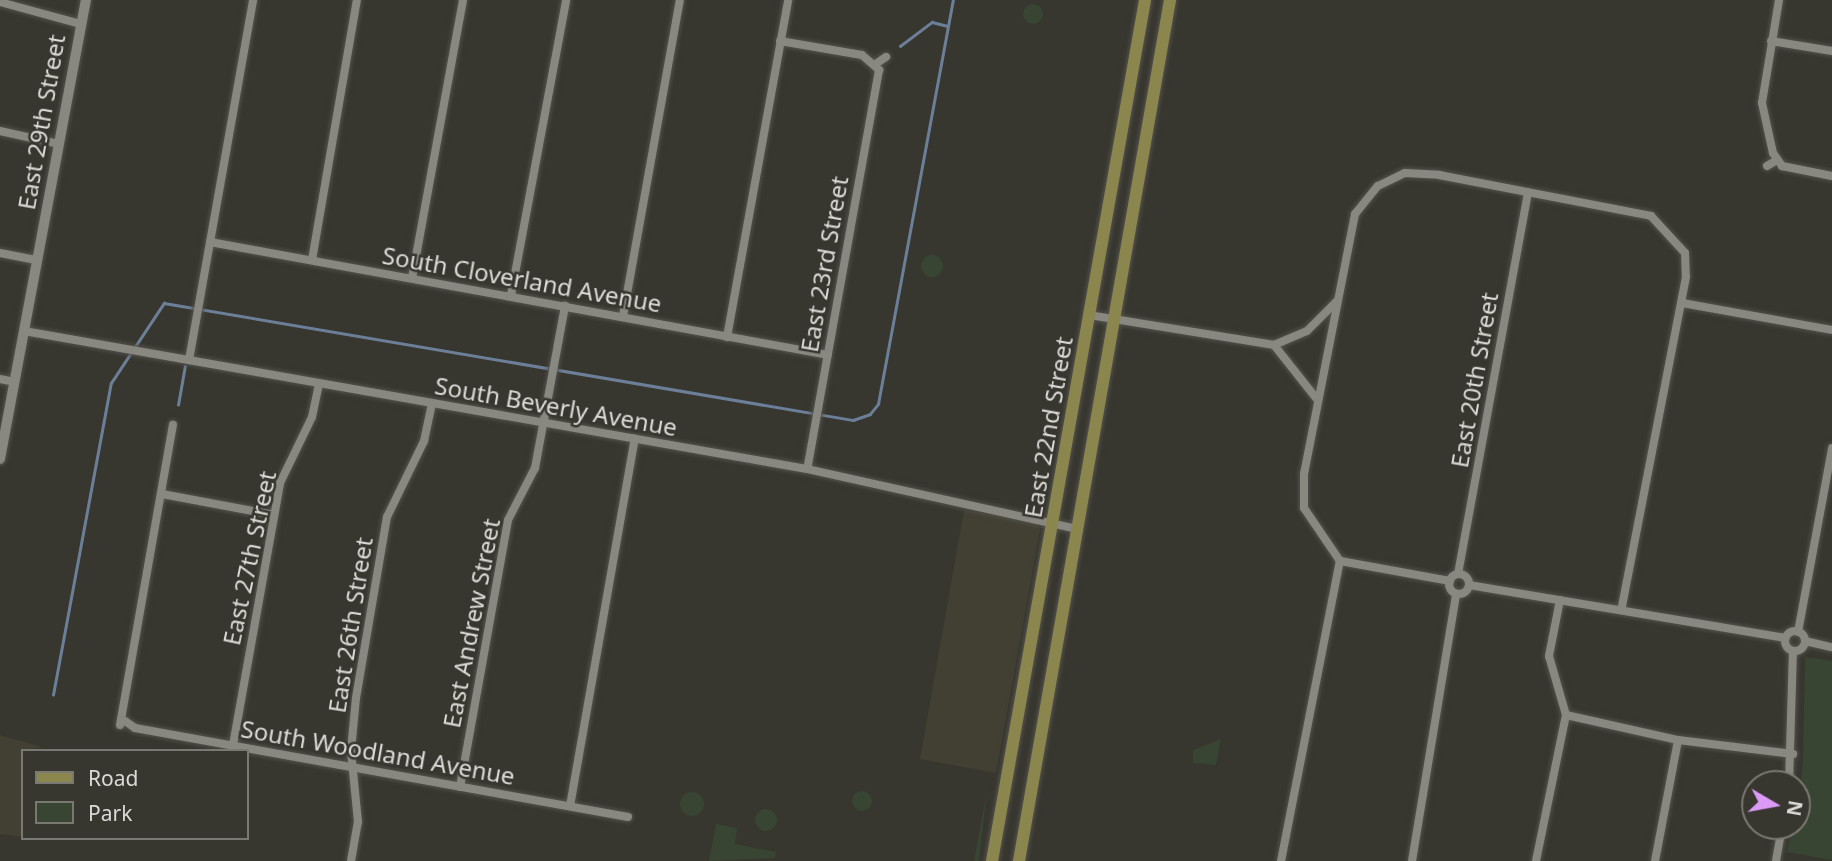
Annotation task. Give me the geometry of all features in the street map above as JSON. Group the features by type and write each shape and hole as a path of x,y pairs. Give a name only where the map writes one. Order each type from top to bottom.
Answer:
{"main road":[{"name":"East 22nd Street","path":"992,861 1146,0"},
{"name":"East 22nd Street","path":"1019,861 1170,0"}],"street":[{"name":"East 29th Street","path":"0,459 86,0"},
{"path":"189,360 253,0"},
{"path":"312,260 357,0"},
{"path":"412,278 463,0"},
{"path":"511,295 566,0"},
{"path":"623,316 680,0"},
{"path":"727,337 788,0"},
{"path":"1775,158 1762,103 1779,0"},
{"path":"0,2 81,24"},
{"path":"780,41 862,55 877,64 886,57"},
{"path":"1771,41 1832,51"},
{"name":"East 23rd Street","path":"807,469 877,64"},
{"path":"0,131 59,144"},
{"path":"1767,166 1775,158"},
{"path":"1775,158 1832,176"},
{"path":"1281,861 1340,561 1304,508 1316,398 1355,214 1378,186 1405,173 1634,211 1666,226 1685,253 1682,303 1622,610"},
{"name":"East 20th Street","path":"1458,574 1528,192"},
{"name":"South Cloverland Avenue","path":"210,242 828,355"},
{"path":"0,253 37,260"},
{"path":"1089,315 1274,345 1307,331 1337,301"},
{"path":"1682,303 1832,330"},
{"name":"East Andrew Street","path":"460,787 508,520 535,468 565,306"},
{"name":"South Beverly Avenue","path":"24,331 807,469 1053,521 1078,529"},
{"path":"1274,345 1316,398"},
{"path":"0,379 15,382"},
{"name":"East 27th Street","path":"233,745 274,515 319,384"},
{"name":"East 26th Street","path":"351,861 358,822 356,698 387,517 424,441 432,404"},
{"path":"173,425 162,494 274,515"},
{"path":"570,806 635,439"},
{"path":"1832,448 1798,632 1805,641 1832,648"},
{"name":"South Woodland Avenue","path":"162,494 122,723 135,729 628,817"},
{"path":"1340,561 1450,581"},
{"path":"1450,581 1458,574 1469,584 1560,600 1786,638 1798,632"},
{"path":"1412,861 1456,594 1450,581"},
{"path":"1456,594 1469,584"},
{"path":"1536,861 1566,715 1549,656 1560,600"},
{"path":"1786,638 1793,651 1791,770"},
{"path":"1793,651 1805,641"},
{"path":"1566,715 1678,740 1793,754"},
{"path":"1656,861 1678,740"},
{"path":"1776,861 1780,840"}],"shaded area":[{"path":"964,510 1037,523 1040,530 996,773 920,759"},
{"path":"0,735 43,747 21,749 21,837 0,834"}],"green space":[{"path":"1033,4 1040,7 1043,14 1040,21 1033,24 1026,21 1023,14 1026,7"},
{"path":"932,255 940,258 943,266 940,274 932,277 924,274 921,266 924,258"},
{"path":"1805,657 1832,661 1832,860 1787,852 1789,840 1811,840 1811,770 1802,770"},
{"path":"1221,739 1216,765 1193,763 1193,750"},
{"path":"987,790 979,861 974,861"},
{"path":"862,791 869,794 872,801 869,808 862,811 855,808 852,801 855,794"},
{"path":"692,792 700,796 704,804 700,812 692,816 684,812 680,804 684,796"},
{"path":"766,809 774,812 777,820 774,828 766,831 758,828 755,820 758,812"},
{"path":"716,824 737,828 735,844 776,852 775,858 709,861"}],"waterway":[{"path":"53,695 111,383 164,303 853,420 870,414 878,404 953,0"},
{"path":"900,46 932,22 948,26"},
{"path":"178,405 185,367"}]}
